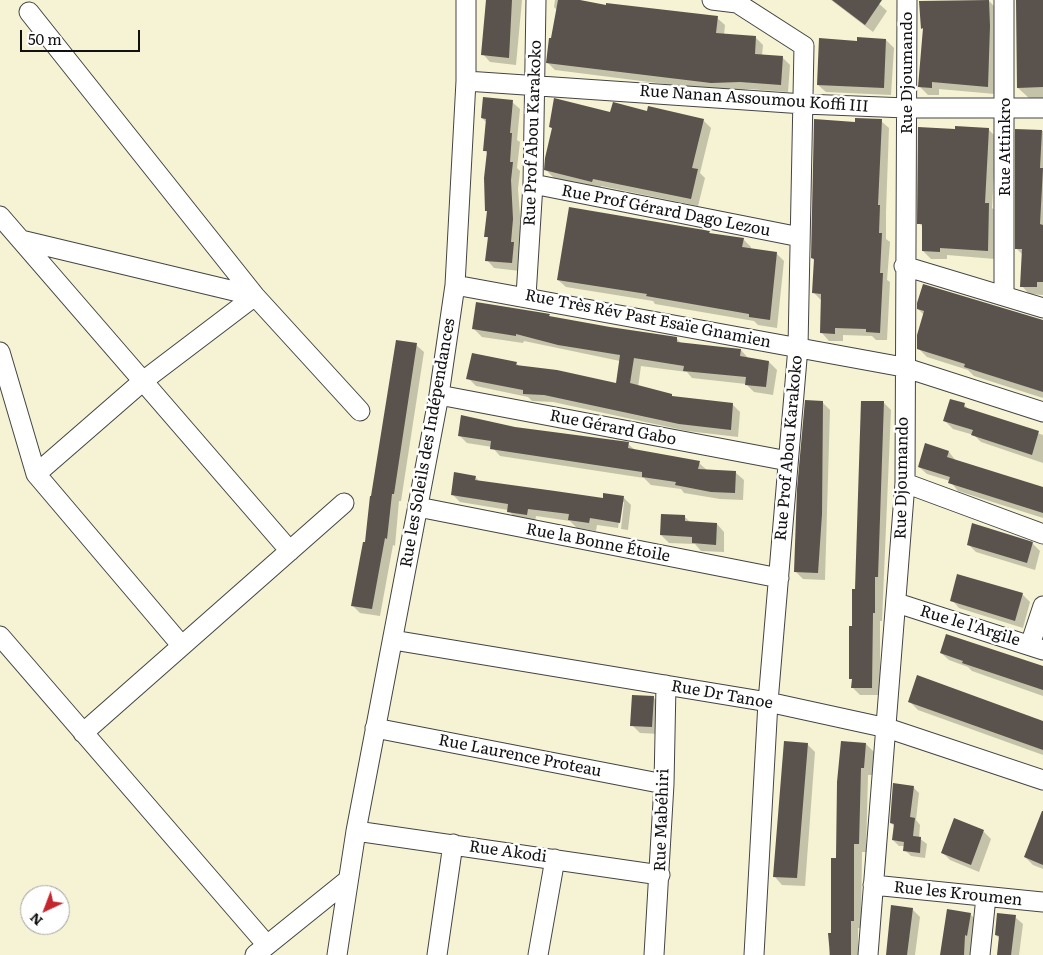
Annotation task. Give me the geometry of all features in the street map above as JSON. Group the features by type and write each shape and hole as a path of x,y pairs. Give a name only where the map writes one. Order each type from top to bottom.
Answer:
{"street":[{"name":"Rue les Soleils des Indépendances","path":"337,955 356,831 439,395 455,285 466,81 466,0"},
{"name":"Rue Prof Abou Karakoko","path":"526,296 533,184 536,0"},
{"name":"Rue Prof Abou Karakoko","path":"712,0 737,3 804,46 798,347 768,702 754,955"},
{"name":"Rue Djoumando","path":"868,955 897,603 904,483 903,368 907,0"},
{"name":"Rue Attinkro","path":"1004,0 1006,108 1004,295"},
{"path":"29,12 255,296 360,411"},
{"name":"Rue Nanan Assoumou Koffi III","path":"466,81 804,104 907,108 1043,108"},
{"name":"Rue Prof Gérard Dago Lezou","path":"533,184 800,237"},
{"path":"0,216 290,551"},
{"path":"21,240 255,296"},
{"path":"904,266 1043,308"},
{"name":"Rue Très Rév Past Esaïe Gnamien","path":"455,285 526,296 903,368 1043,412"},
{"path":"36,474 143,381 255,296"},
{"path":"0,352 36,474 182,646"},
{"name":"Rue Gérard Gabo","path":"439,395 788,461"},
{"path":"904,483 1043,534"},
{"path":"84,733 344,503"},
{"name":"Rue la Bonne Étoile","path":"418,507 779,578"},
{"name":"Rue le l'Argile","path":"897,603 1037,647"},
{"path":"1037,647 1043,606"},
{"path":"0,636 84,733 261,950 348,880"},
{"name":"Rue Dr Tanoe","path":"393,640 768,702 887,728 1043,780"},
{"name":"Rue Mabéhiri","path":"654,955 660,875 666,685"},
{"name":"Rue Laurence Proteau","path":"375,728 664,784"},
{"name":"Rue Akodi","path":"356,831 660,875"},
{"path":"437,955 454,844"},
{"path":"538,955 555,859"},
{"name":"Rue les Kroumen","path":"873,884 1043,902"},
{"path":"980,955 986,897"}],"shaded area":[{"path":"0,0 1043,0 1043,955 0,955"}],"building":[{"path":"486,0 512,0 509,58 481,55"},
{"path":"558,0 580,0 606,5 606,3 718,16 716,33 756,36 755,54 783,56 781,85 740,82 711,83 546,63 549,38 551,38"},
{"path":"832,0 882,0 865,25"},
{"path":"989,0 988,87 932,82 932,88 918,87 923,28 921,29 919,1"},
{"path":"1016,0 1043,0 1043,87 1017,88"},
{"path":"857,37 886,39 884,88 817,85 819,38 857,41"},
{"path":"483,97 513,100 510,133 512,133 510,162 513,162 511,180 513,219 511,242 514,242 512,263 485,261 488,237 484,237 487,211 485,211 484,178 487,151 483,151 486,119 481,118"},
{"path":"554,98 610,112 613,102 647,111 648,106 704,119 692,168 698,169 691,199 593,179 592,182 544,170 552,128 549,127"},
{"path":"855,118 882,119 878,205 880,205 879,233 882,233 880,273 883,273 880,333 866,332 866,329 835,328 835,334 820,333 821,294 812,293 814,259 811,258 814,119 855,122"},
{"path":"955,126 989,128 985,203 989,203 988,251 940,248 940,252 922,251 922,224 917,224 918,127 955,129"},
{"path":"1015,129 1042,130 1040,168 1043,168 1040,224 1043,225 1043,282 1037,282 1037,287 1020,287 1022,249 1015,249"},
{"path":"569,207 744,238 742,247 777,252 770,320 749,317 749,314 646,296 647,294 557,280"},
{"path":"923,284 1043,320 1043,392 964,367 965,364 917,349 917,335 924,311 917,309 917,303"},
{"path":"476,302 550,314 549,316 610,327 677,337 677,342 741,349 740,356 769,361 766,387 745,385 746,377 683,371 684,366 634,358 630,383 672,394 672,396 733,403 731,430 679,424 544,395 523,394 523,390 466,379 472,353 517,362 516,365 557,370 616,383 620,355 558,345 516,334 516,336 472,329"},
{"path":"396,340 417,343 394,494 392,494 387,539 385,538 372,609 351,606 363,542 365,542 370,496"},
{"path":"950,399 965,403 964,407 1039,431 1032,455 971,435 973,430 943,421"},
{"path":"805,400 823,401 822,514 818,573 794,572 797,489"},
{"path":"861,401 884,401 878,577 875,577 875,613 873,613 872,688 851,688 852,679 849,679 849,626 852,626 852,589 855,589"},
{"path":"461,415 515,427 629,442 628,448 700,461 698,469 736,471 735,493 711,492 675,485 676,482 642,477 642,472 490,449 491,441 458,436"},
{"path":"925,443 949,451 947,457 1043,487 1043,513 948,483 950,477 918,467"},
{"path":"454,472 476,476 475,480 603,498 603,493 624,496 620,523 590,518 589,523 568,520 569,514 528,509 527,515 507,512 508,504 451,495"},
{"path":"661,514 685,515 685,521 717,523 716,545 692,543 692,537 660,535"},
{"path":"972,523 1033,542 1027,563 967,545"},
{"path":"957,574 1023,593 1015,621 950,601"},
{"path":"946,634 1043,666 1043,690 962,663 963,661 940,653"},
{"path":"917,675 1043,721 1043,750 908,702"},
{"path":"632,695 654,696 652,727 630,726"},
{"path":"784,741 808,743 797,878 773,877"},
{"path":"841,741 866,743 864,768 861,768 859,844 854,844 854,921 851,921 851,955 830,955 828,933 831,933 831,858 836,858 837,782"},
{"path":"893,783 914,786 910,817 915,818 913,836 921,837 920,853 903,851 904,842 892,840 894,824 890,823"},
{"path":"1043,811 1043,865 1024,857"},
{"path":"954,818 984,830 971,865 941,853"},
{"path":"891,905 913,908 907,955 886,955"},
{"path":"947,909 971,913 967,936 965,935 964,955 940,955"},
{"path":"997,913 1016,915 1011,955 997,955 999,936 995,935"}]}
